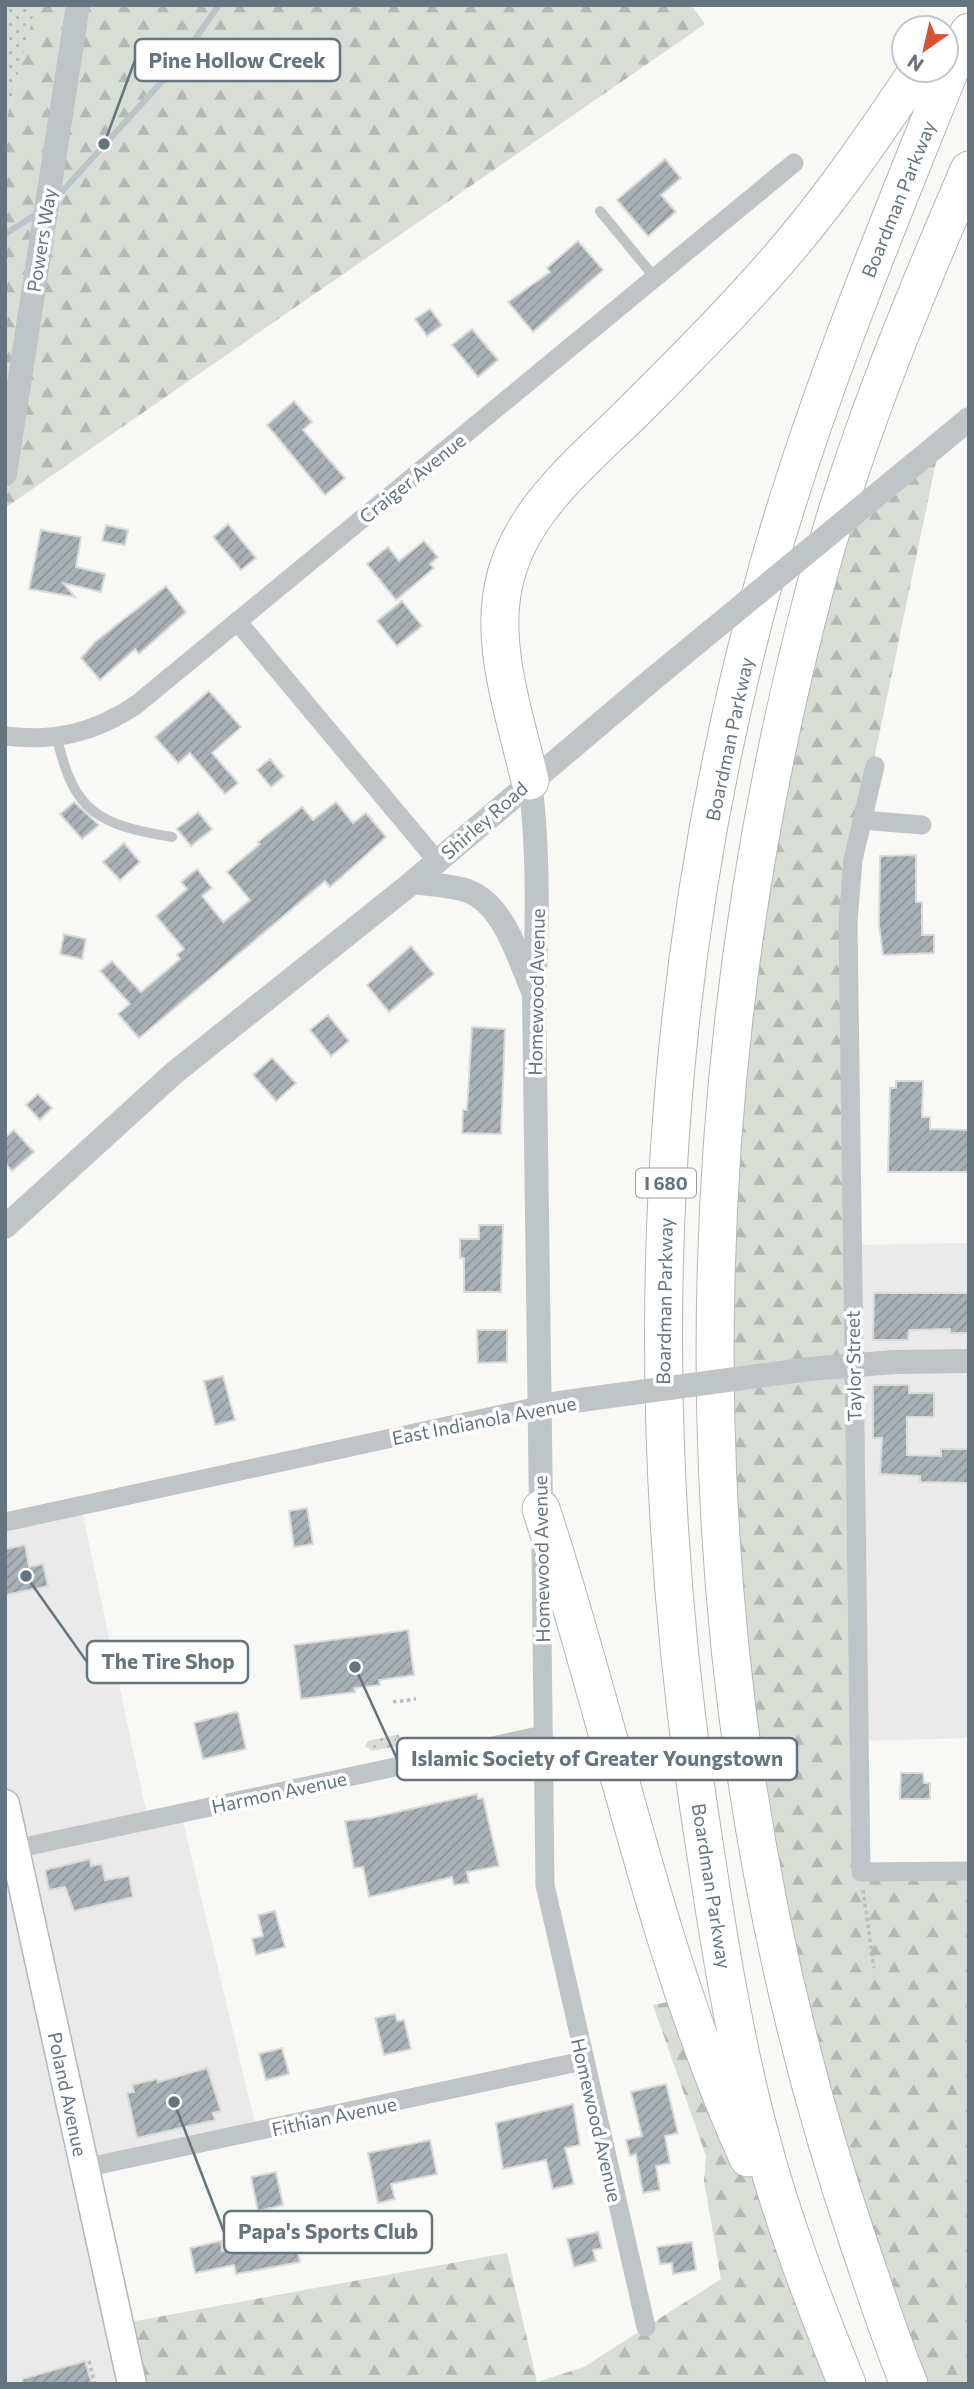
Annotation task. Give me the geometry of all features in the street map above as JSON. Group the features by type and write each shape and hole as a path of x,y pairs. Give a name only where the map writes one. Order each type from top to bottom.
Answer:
{"highway":[{"name":"Boardman Parkway","path":"842,2371 821,2322 760,2135 736,2032 687,1725 674,1614 663,1433 665,1200 674,1081 695,909 722,755 768,569 795,478 852,316 954,60 969,32"},
{"path":"530,781 503,662 499,614 506,576 527,526 555,490 679,367 786,251 856,163 909,84"},
{"name":"I 680","path":"904,2371 837,2178 814,2098 770,1913 735,1691 719,1519 715,1283 719,1165 736,988 773,761 816,584 859,444 906,317 969,170"},
{"path":"541,1509 578,1620 663,1930 733,2125 821,2322"}],"main road":[{"name":"Poland Avenue","path":"5,1804 132,2384"}],"street":[{"name":"Powers Way","path":"5,474 78,5"},
{"name":"Craiger Avenue","path":"5,736 57,737 89,731 115,719 794,163"},
{"name":"Shirley Road","path":"5,1227 174,1073 413,882 530,781 969,419"},
{"path":"237,621 437,861"},
{"name":"Taylor Street","path":"861,1872 848,922 853,860 875,766"},
{"name":"Homewood Avenue","path":"530,781 535,820 538,936 534,994 545,1885 583,2061 646,2327"},
{"path":"862,820 922,825"},
{"path":"413,882 467,891 491,908 504,925 534,994"},
{"name":"East Indianola Avenue","path":"5,1522 539,1406 810,1369 969,1361"},
{"name":"Harmon Avenue","path":"15,1849 543,1735"},
{"path":"861,1872 969,1871"},
{"name":"Fithian Avenue","path":"84,2168 583,2061"}],"lane":[{"path":"600,211 655,278"},
{"path":"57,737 66,775 96,814 110,823 136,831 172,837"}],"path":[{"path":"393,1702 416,1699"},
{"path":"397,1735 401,1749"},
{"path":"861,1872 874,1968"},
{"path":"89,2361 94,2384"}],"shaded area":[{"path":"969,1243 969,1738 857,1741 852,1245"},
{"path":"81,1506 148,1820 181,1813 257,2132 84,2168 132,2384 5,2384 5,1522"}],"green space":[{"path":"5,5 36,5 5,126"},
{"path":"36,5 691,5 705,24 5,508 5,126"},
{"path":"940,443 853,860 861,1872 969,1871 969,2384 909,2384 752,1809 719,1165 831,535"},
{"path":"395,1735 398,1746 372,1751 365,1746 368,1741"},
{"path":"687,1998 847,2384 132,2384 119,2324 507,2253 537,2382 584,2367 721,2279 704,2181 706,2156 653,2005"}],"building":[{"path":"665,159 681,178 661,195 676,212 648,236 617,200"},
{"path":"578,241 603,270 533,332 508,302 550,272 547,268"},
{"path":"430,309 442,325 427,336 415,319"},
{"path":"472,329 498,360 478,377 452,345"},
{"path":"294,401 312,422 303,430 345,478 325,495 267,425"},
{"path":"228,524 256,558 241,570 213,537"},
{"path":"106,525 128,530 125,545 102,541"},
{"path":"41,530 81,537 76,567 105,574 101,592 63,583 75,597 29,589"},
{"path":"424,541 438,557 430,564 434,568 396,600 367,564 388,547 399,561"},
{"path":"166,586 186,612 139,654 135,649 100,680 81,658 95,642"},
{"path":"402,601 422,626 397,646 377,621"},
{"path":"209,691 241,727 212,753 238,783 225,794 190,753 178,763 155,737"},
{"path":"270,759 284,776 271,787 257,770"},
{"path":"74,802 99,825 82,839 60,814"},
{"path":"336,802 353,823 366,813 386,837 330,887 325,881 139,1038 118,1014 130,1004 100,971 112,961 141,992 180,959 177,955 184,949 156,916 187,889 181,882 197,869 212,888 202,896 223,922 250,900 227,872 260,844 258,842 302,807 313,820"},
{"path":"198,812 212,829 191,846 177,829"},
{"path":"124,843 140,862 120,880 103,862"},
{"path":"916,855 916,902 922,902 922,935 934,935 934,953 883,955 879,924 880,856"},
{"path":"64,934 86,939 82,959 60,954"},
{"path":"411,946 434,974 389,1012 367,985"},
{"path":"328,1015 349,1041 331,1056 310,1030"},
{"path":"472,1027 505,1029 501,1134 462,1133 463,1110 467,1110"},
{"path":"272,1058 296,1083 276,1101 253,1075"},
{"path":"896,1081 923,1081 922,1117 930,1117 930,1129 969,1130 969,1172 888,1172 890,1088 896,1088"},
{"path":"38,1094 52,1108 40,1120 26,1105"},
{"path":"14,1130 34,1152 12,1171 5,1163 5,1138"},
{"path":"479,1225 503,1225 501,1292 464,1292 464,1258 460,1258 460,1239 479,1239"},
{"path":"874,1293 969,1293 969,1333 950,1333 950,1329 909,1330 908,1340 873,1340"},
{"path":"477,1330 507,1330 507,1362 478,1363"},
{"path":"223,1376 235,1420 215,1425 204,1381"},
{"path":"873,1385 909,1385 909,1393 934,1393 934,1417 907,1417 907,1455 941,1456 941,1449 969,1449 969,1483 920,1482 920,1476 880,1474 882,1438 873,1438"},
{"path":"307,1508 313,1544 294,1547 289,1511"},
{"path":"25,1545 29,1567 43,1564 48,1586 5,1595 5,1549"},
{"path":"408,1630 414,1675 379,1680 380,1685 354,1688 355,1692 301,1699 294,1645"},
{"path":"238,1713 246,1749 203,1759 194,1723"},
{"path":"901,1773 923,1773 924,1783 930,1783 930,1799 900,1799"},
{"path":"477,1794 478,1799 483,1798 499,1866 467,1872 469,1883 454,1885 452,1877 369,1897 363,1867 354,1868 345,1821 371,1818"},
{"path":"90,1859 91,1866 102,1864 105,1880 129,1876 133,1897 74,1911 65,1887 49,1890 45,1870"},
{"path":"275,1911 285,1947 256,1955 252,1939 263,1936 258,1915"},
{"path":"395,2014 397,2021 404,2020 411,2049 384,2055 375,2018"},
{"path":"282,2048 289,2074 266,2080 259,2054"},
{"path":"207,2068 221,2111 213,2113 215,2120 137,2138 127,2093 134,2092 132,2085 157,2079 158,2082"},
{"path":"666,2084 678,2133 665,2136 670,2163 656,2166 660,2190 643,2193 636,2154 630,2156 626,2140 642,2136 631,2092"},
{"path":"573,2104 580,2145 565,2148 574,2184 553,2189 546,2160 503,2169 496,2123"},
{"path":"430,2140 437,2174 391,2184 395,2199 378,2203 368,2153"},
{"path":"276,2172 283,2205 258,2211 251,2177"},
{"path":"293,2231 300,2262 236,2274 234,2265 195,2273 190,2248 221,2241 222,2251 279,2240 278,2234"},
{"path":"598,2232 602,2248 593,2250 596,2261 574,2267 567,2239"},
{"path":"692,2242 696,2270 673,2274 672,2263 660,2264 657,2247"},
{"path":"85,2361 92,2384 23,2384 22,2379"}],"waterway":[{"path":"58,196 176,66 219,5"},
{"path":"5,234 40,212"}],"place":[{"name":"Pine Hollow Creek","path":"104,144"},
{"name":"The Tire Shop","path":"26,1576"},
{"name":"Islamic Society of Greater Youngstown","path":"355,1667"},
{"name":"Papa's Sports Club","path":"174,2102"}]}
